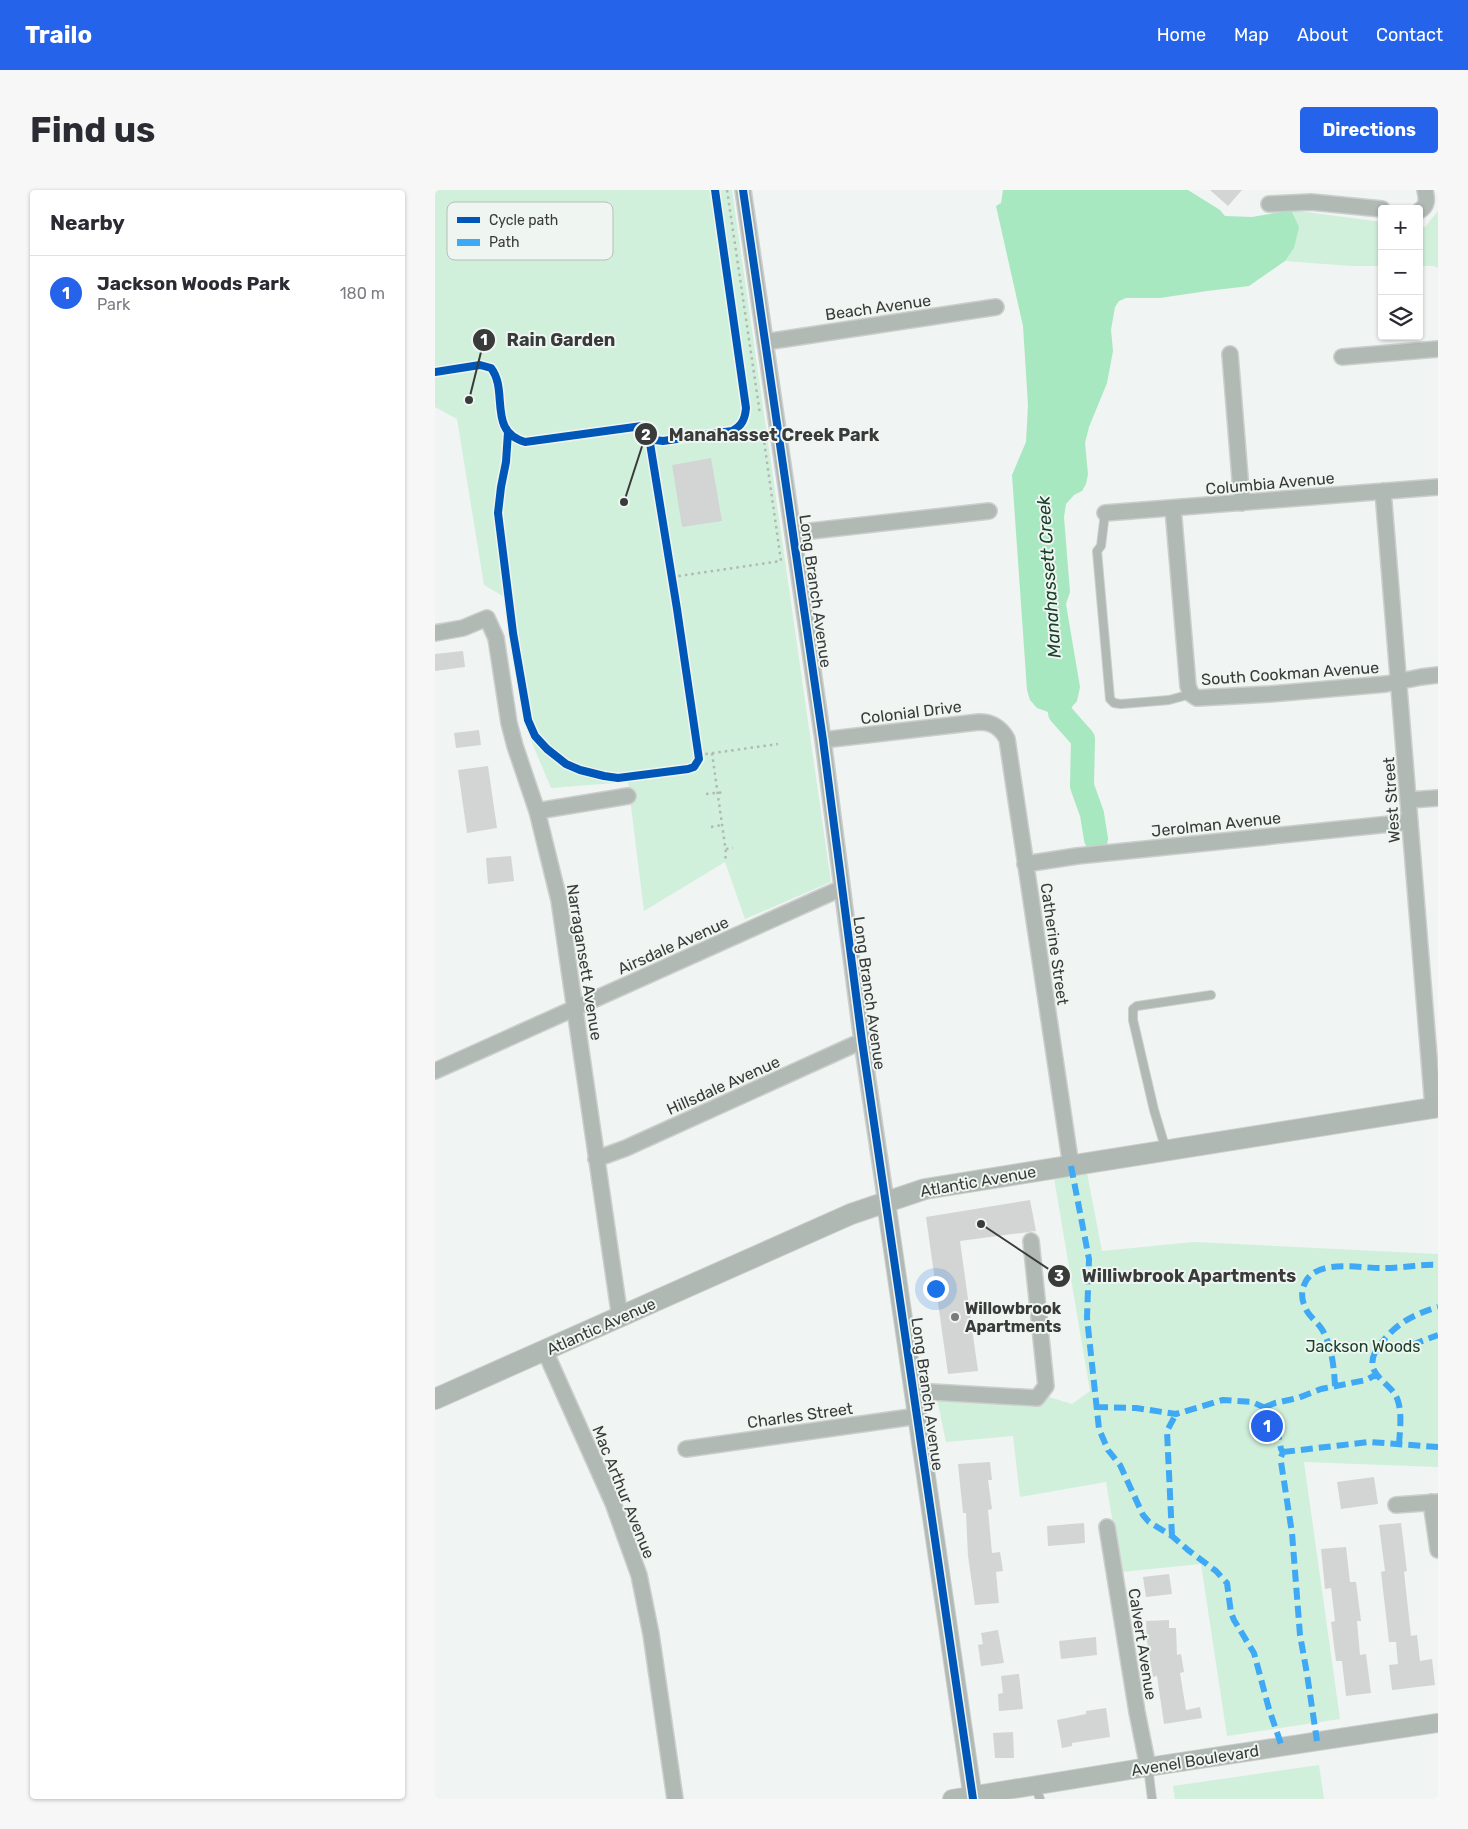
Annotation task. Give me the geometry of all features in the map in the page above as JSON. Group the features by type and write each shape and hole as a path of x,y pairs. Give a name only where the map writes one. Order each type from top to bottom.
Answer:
{"main road":[{"name":"Atlantic Avenue","path":"435,1399 851,1214 925,1189 1436,1107"}],"street":[{"name":"Long Branch Avenue","path":"743,190 823,740 863,1041 972,1798"},
{"path":"1423,209 1427,201 1425,190"},
{"path":"1269,204 1311,202 1378,209"},
{"name":"Beach Avenue","path":"765,342 996,308"},
{"path":"1342,357 1438,349"},
{"path":"1230,354 1242,502"},
{"name":"Columbia Avenue","path":"1105,514 1438,487"},
{"name":"West Street","path":"1383,491 1436,1107"},
{"name":"South Cookman Avenue","path":"1173,508 1188,686 1191,694 1197,698 1386,684 1421,676 1438,675"},
{"path":"793,533 989,512"},
{"name":"Narragansett Avenue","path":"435,633 463,628 487,618 496,638 509,723 537,811 559,900 620,1318"},
{"name":"Colonial Drive","path":"823,740 979,722 991,723 1001,729"},
{"name":"Catherine Street","path":"1001,729 1007,740 1071,1166"},
{"path":"537,811 628,796"},
{"path":"1409,800 1438,798"},
{"name":"Jerolman Avenue","path":"1025,864 1077,856 1410,822"},
{"name":"Airsdale Avenue","path":"435,1071 842,888"},
{"name":"Hillsdale Avenue","path":"596,1159 626,1148 863,1041"},
{"path":"914,1391 1037,1398 1046,1386 1031,1241"},
{"name":"Mac Arthur Avenue","path":"545,1351 613,1503 639,1575 651,1634 675,1799"},
{"name":"Charles Street","path":"686,1449 918,1416"},
{"path":"1396,1505 1435,1502 1438,1550"},
{"name":"Calvert Avenue","path":"1107,1527 1137,1712 1148,1767"},
{"name":"Avenel Boulevard","path":"952,1799 1037,1792 1148,1767 1438,1723"}],"lane":[{"path":"1105,514 1101,546 1097,551 1110,699 1114,703 1121,704 1169,700 1191,694"},
{"path":"1166,1150 1152,1101 1133,1020 1133,1009 1137,1006 1211,995"},
{"path":"1148,1767 1152,1799"}],"path":[{"path":"727,190 761,420"},
{"path":"672,577 781,561 764,436 762,430 749,432 737,427"},
{"path":"670,568 673,586"},
{"path":"697,764 699,752 712,753 778,744"},
{"path":"712,753 726,849 725,862"},
{"path":"707,794 725,792"},
{"path":"711,827 722,825"},
{"path":"726,849 733,848"}],"green space":[{"path":"435,190 732,190 831,882 745,919 725,862 644,911 628,782 551,788 524,724 510,638 506,598 484,585 457,419 435,407"},
{"path":"1291,210 1378,221 1378,266 1285,261"},
{"path":"1438,211 1438,268 1423,266 1423,227 1425,227"},
{"name":"Jackson Woods","path":"1087,1173 1102,1251 1194,1242 1438,1254 1438,1467 1304,1462 1340,1719 1227,1736 1201,1564 1121,1572 1106,1482 1020,1497 1013,1436 946,1442 937,1399 1037,1405 1049,1397 1072,1404 1090,1391 1054,1178"},
{"path":"1319,1765 1324,1799 1175,1799 1173,1786"}],"water":[{"path":"1003,190 1188,190 1220,210 1225,216 1252,217 1291,210 1299,227 1294,248 1285,261 1249,286 1160,298 1126,298 1119,301 1115,307 1111,330 1113,351 1107,383 1089,427 1085,443 1088,474 1086,484 1082,491 1074,495 1066,504 1064,517 1070,592 1066,604 1080,687 1077,701 1071,708 1060,713 1048,712 1037,708 1030,700 1027,690 1012,475 1026,442 1028,405 1023,326 996,206 1001,203"}],"building":[{"path":"1210,190 1242,190 1228,206"},
{"path":"711,458 722,521 682,527 672,465"},
{"path":"463,651 465,667 435,671 435,654"},
{"path":"479,730 481,745 456,748 454,733"},
{"path":"488,766 497,828 467,833 458,770"},
{"path":"511,856 514,881 488,884 486,858"},
{"path":"1030,1200 1036,1231 960,1241 978,1371 948,1374 926,1217"},
{"path":"990,1462 992,1480 988,1480 992,1509 988,1510 992,1553 1000,1552 1003,1571 996,1572 999,1603 975,1605 968,1556 966,1513 963,1513 958,1464"},
{"path":"1374,1477 1378,1504 1341,1509 1337,1482"},
{"path":"1084,1523 1085,1543 1048,1546 1047,1526"},
{"path":"1401,1523 1407,1571 1404,1572 1411,1636 1417,1635 1420,1661 1432,1659 1435,1685 1392,1690 1389,1665 1398,1664 1396,1642 1389,1642 1381,1572 1385,1571 1379,1525"},
{"path":"1346,1547 1350,1582 1356,1582 1361,1621 1357,1621 1360,1655 1366,1654 1371,1693 1346,1696 1342,1661 1336,1661 1331,1622 1335,1621 1331,1588 1325,1589 1321,1549"},
{"path":"1169,1574 1172,1594 1146,1597 1143,1577"},
{"path":"1169,1620 1169,1628 1176,1628 1177,1655 1181,1654 1184,1672 1180,1673 1186,1710 1200,1707 1202,1718 1164,1724 1157,1676 1153,1677 1146,1621"},
{"path":"998,1630 1004,1663 981,1666 978,1645 983,1644 981,1633"},
{"path":"1096,1637 1097,1655 1061,1659 1059,1641"},
{"path":"1019,1674 1023,1709 999,1711 998,1694 1003,1693 1001,1676"},
{"path":"1106,1708 1110,1737 1072,1743 1072,1746 1062,1748 1057,1720 1086,1714 1086,1711"},
{"path":"1013,1732 1014,1758 995,1758 993,1733"}],"waterway":[{"name":"Manahassett Creek","path":"1057,682 1060,713 1083,739 1082,786 1092,814 1096,839"}],"marked path":[{"path":"1071,1166 1089,1259 1087,1318 1099,1429 1108,1450 1120,1465 1143,1515 1149,1522 1172,1536 1216,1571 1227,1583 1231,1613 1254,1653 1269,1709 1282,1747"},
{"path":"1335,1386 1329,1344 1321,1328 1306,1310 1303,1300 1302,1291 1306,1281 1312,1274 1321,1269 1331,1267 1385,1268 1438,1265"},
{"path":"1399,1444 1400,1417 1398,1401 1393,1392 1375,1373 1372,1365 1373,1356 1377,1348 1398,1326 1420,1313 1438,1307"},
{"path":"1376,1350 1414,1344 1438,1335"},
{"path":"1265,1407 1298,1398 1321,1389 1366,1380 1377,1374"},
{"path":"1096,1407 1136,1408 1176,1414 1223,1400 1252,1402 1268,1409 1274,1415 1283,1452 1281,1462 1292,1533 1300,1635 1317,1741"},
{"path":"1172,1536 1167,1431 1176,1414"},
{"path":"1283,1452 1369,1442 1438,1447"}],"cycle path":[{"path":"435,372 480,365 491,368 499,388 502,420 506,429 513,437 525,442 642,426 645,427 655,440 663,441 732,431 742,422 746,408 715,190"},
{"path":"743,190 823,740 862,1041 973,1799"},
{"path":"508,432 506,462 498,513 513,633 528,720 535,736 547,749 566,764 580,770 618,778 688,769 694,767 699,759 648,431"}],"place":[{"name":"Rain Garden","path":"469,400"},
{"name":"Manahasset Creek Park","path":"624,502"},
{"name":"Williwbrook Apartments","path":"981,1224"},
{"name":"Willowbrook Apartments","path":"955,1317"},
{"name":"Jackson Woods Park","path":"1267,1426"}]}
